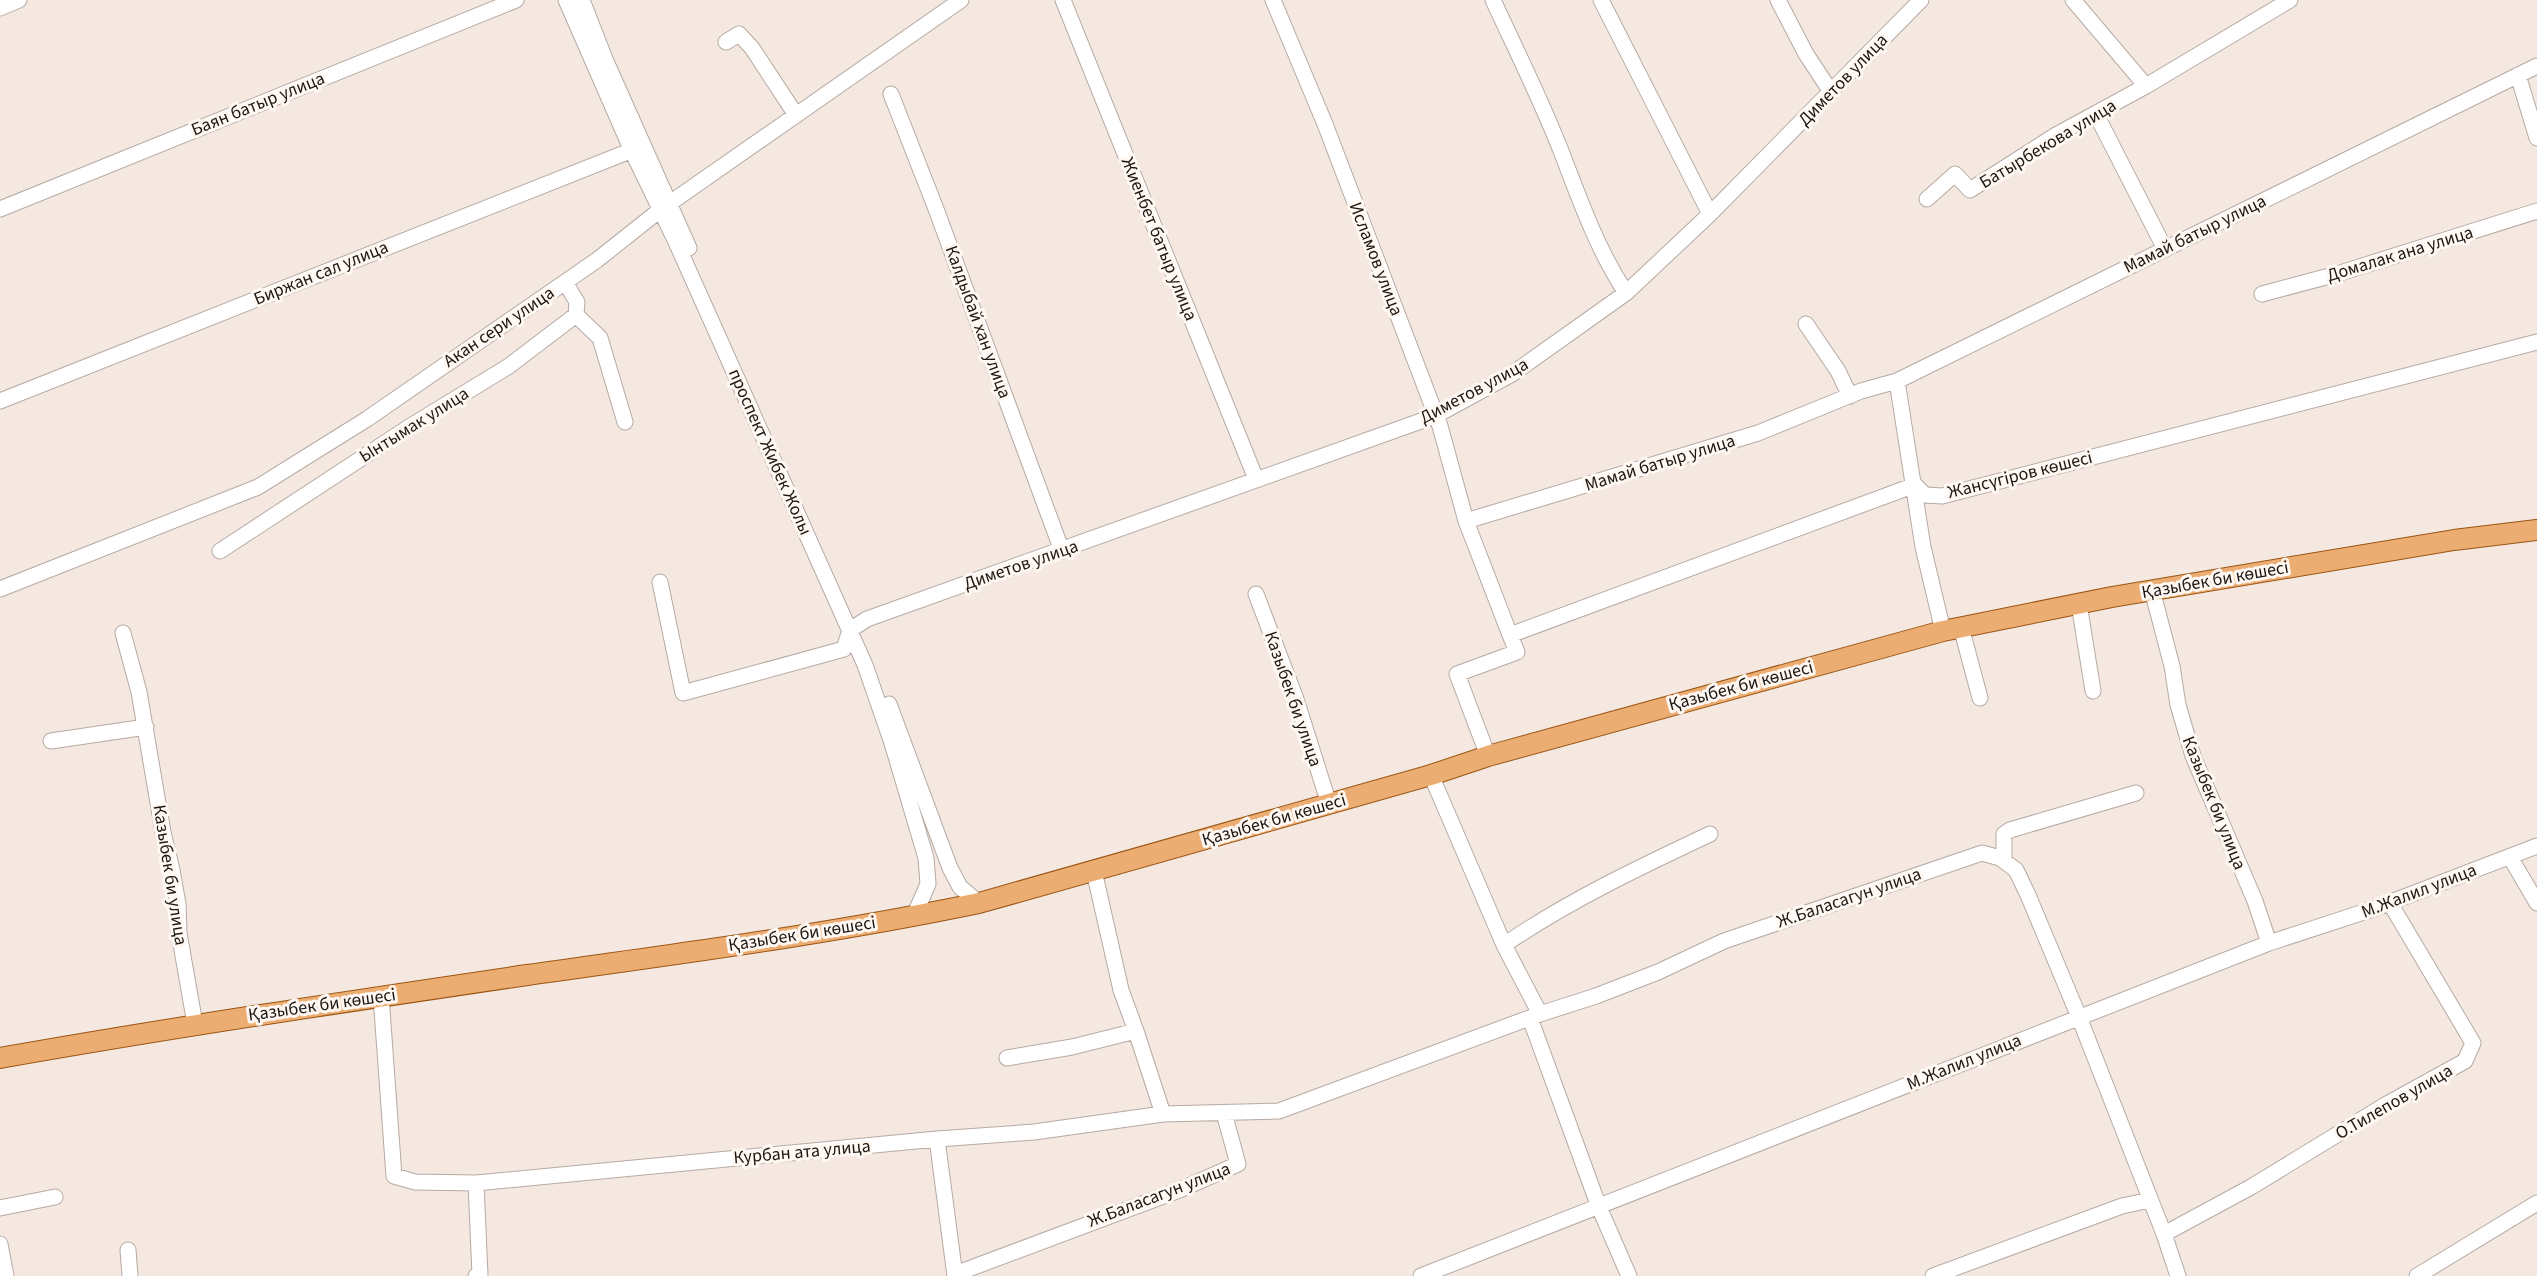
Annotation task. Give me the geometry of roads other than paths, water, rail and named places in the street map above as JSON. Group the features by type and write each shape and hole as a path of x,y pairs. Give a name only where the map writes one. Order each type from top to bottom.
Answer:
{"main road":[{"name":"Қазыбек би көшесі","path":"0,1058 195,1024 720,948 979,903 1431,775 1488,756 1952,629 2152,590 2454,540 2537,530"}],"street":[{"path":"0,8 19,0"},
{"name":"Баян батыр улица","path":"0,208 516,0"},
{"name":"проспект Жибек Жолы","path":"566,0 664,206 854,627 950,868 960,887 979,903"},
{"name":"проспект Жибек Жолы","path":"582,0 637,148"},
{"name":"Акан сери улица","path":"0,589 258,487 367,419 597,260 664,206 962,0"},
{"name":"Жиенбет батыр улица","path":"1063,0 1256,478"},
{"name":"Исламов улица","path":"1273,0 1329,135 1435,416 1466,521 1510,635"},
{"path":"1493,0 1560,149 1580,203 1611,270 1626,293"},
{"path":"1601,0 1710,214"},
{"path":"1778,0 1806,54 1831,92"},
{"name":"Диметов улица","path":"854,627 867,619 1062,551 1256,478 1435,416 1512,374 1626,293 1710,214 1921,0"},
{"path":"2073,0 2146,86"},
{"name":"Батырбекова улица","path":"1927,199 1955,174 1970,190 2048,140 2146,86 2290,0"},
{"path":"726,42 739,34 752,48 796,115"},
{"name":"Мамай батыр улица","path":"1466,521 1758,433 1850,396 1897,381 2537,66"},
{"path":"2518,75 2537,138"},
{"name":"Калдыбай хан улица","path":"891,94 1062,551"},
{"path":"2096,114 2165,249"},
{"name":"Биржан сал улица","path":"0,401 637,148"},
{"name":"Домалак ана улица","path":"2262,294 2337,274 2537,211"},
{"path":"565,282 577,302 576,315 600,338 625,422"},
{"name":"Ынтымак улица","path":"220,551 406,429 509,366 576,315"},
{"path":"1806,324 1838,371 1850,396"},
{"name":"Жансүгіров көшесі","path":"1915,485 1925,495 1942,496 2537,342"},
{"path":"1897,381 1923,547 1952,629 1980,698"},
{"path":"1488,756 1456,674 1517,652 1510,635 1915,485"},
{"path":"660,582 683,693 844,649 854,627"},
{"name":"Казыбек би улица","path":"2152,590 2172,666 2178,705 2193,756 2255,901 2269,943"},
{"name":"Казыбек би улица","path":"1256,594 1296,699 1329,804"},
{"path":"2079,604 2093,691"},
{"name":"проспект Жибек Жолы","path":"854,627 926,858 928,884 914,916"},
{"name":"Казыбек би улица","path":"123,633 132,659 146,727 163,832 178,904 179,933 195,1024"},
{"path":"51,741 146,727"},
{"path":"1431,775 1535,1016 1599,1207 1629,1276"},
{"path":"2136,793 2010,830 2004,834 2004,861 2016,870 2024,886 2079,1017 2164,1234 2178,1276"},
{"path":"1504,945 1538,922 1579,899 1710,834"},
{"name":"М.Жалил улица","path":"1421,1276 2269,943 2390,903 2537,846"},
{"name":"Ж.Баласагун улица","path":"955,1275 1182,1189 1238,1164 1224,1113 1279,1111 1535,1016 1596,996 1658,972 1724,941 1844,898 1982,853 2004,861"},
{"path":"2510,857 2537,903"},
{"path":"1094,872 1121,990 1163,1114"},
{"name":"О.Тилепов улица","path":"2164,1234 2465,1061 2473,1043 2390,903"},
{"path":"381,996 394,1176 415,1182 476,1183 479,1276"},
{"path":"1007,1058 1072,1047 1136,1031"},
{"name":"Курбан ата улица","path":"476,1183 937,1139 1034,1132 1163,1114 1224,1113"},
{"path":"937,1139 955,1275"},
{"path":"0,1208 55,1197"},
{"path":"1933,1276 2122,1206 2150,1200"},
{"path":"2417,1276 2537,1203"},
{"path":"0,1244 6,1276"},
{"path":"128,1250 130,1276"}]}
